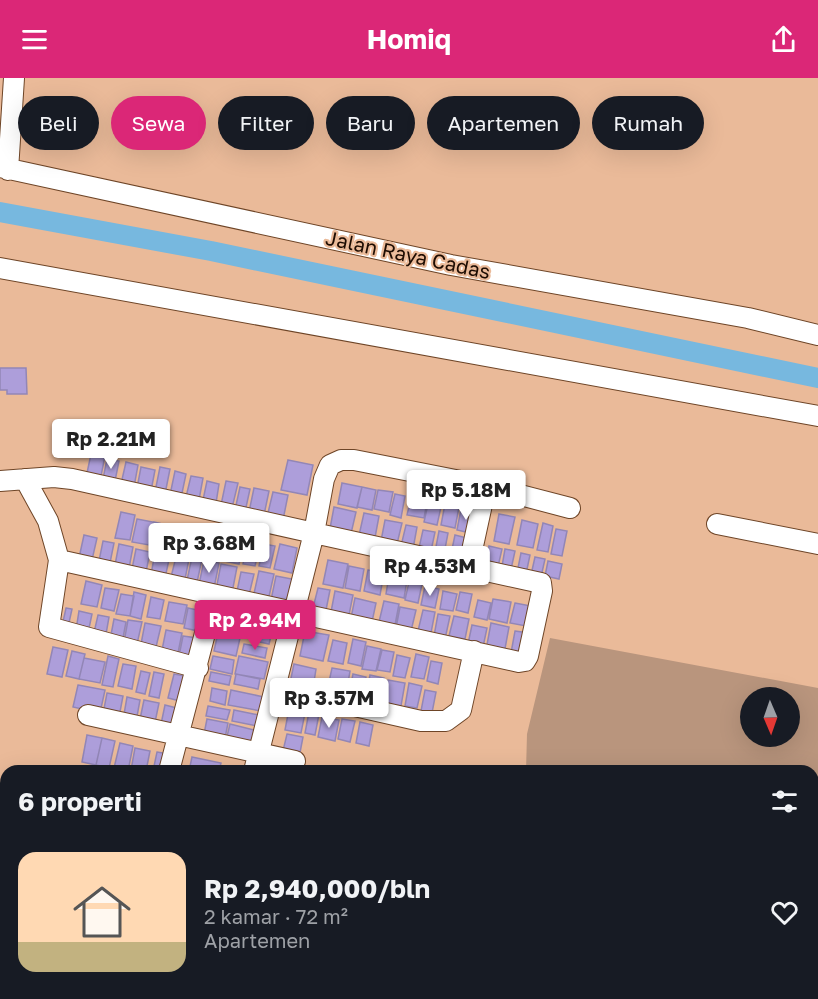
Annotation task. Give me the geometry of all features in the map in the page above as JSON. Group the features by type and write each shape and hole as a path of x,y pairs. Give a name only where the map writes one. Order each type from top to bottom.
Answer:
{"street":[{"path":"4,169 14,78"},
{"name":"Jalan Raya Cadas","path":"4,169 451,265 748,318 818,335"},
{"path":"0,268 818,416"},
{"path":"256,762 295,614 324,479 330,465 341,460 486,486 570,508"},
{"path":"0,481 72,478 468,569 539,582 543,587 527,659 519,662 59,560"},
{"path":"25,479 48,521 59,560 49,627 198,668"},
{"path":"468,569 486,486"},
{"path":"717,524 818,544"},
{"path":"170,765 177,735 198,668 215,595"},
{"path":"275,688 421,721 446,721 461,710 474,651"},
{"path":"88,716 177,735 256,762 295,761"}],"shaded area":[{"path":"550,638 818,688 818,765 526,765 527,734"}],"building":[{"path":"0,368 26,368 27,394 7,394 7,390 0,390"},
{"path":"91,454 105,456 101,476 87,473"},
{"path":"107,459 119,461 115,481 103,479"},
{"path":"288,460 313,465 307,495 281,490"},
{"path":"126,462 138,465 134,487 121,484"},
{"path":"141,467 155,470 151,491 137,488"},
{"path":"160,467 170,469 165,494 155,492"},
{"path":"175,471 186,474 181,498 170,495"},
{"path":"191,476 203,478 199,500 186,497"},
{"path":"207,481 219,484 216,503 203,500"},
{"path":"226,481 238,483 232,508 221,505"},
{"path":"342,483 362,487 357,508 338,504"},
{"path":"240,487 250,489 245,512 235,510"},
{"path":"362,487 376,490 372,510 357,507"},
{"path":"254,488 269,491 264,515 249,512"},
{"path":"378,490 393,492 389,512 374,509"},
{"path":"273,492 288,495 283,520 267,517"},
{"path":"395,494 405,496 401,518 390,515"},
{"path":"411,498 427,502 424,518 407,515"},
{"path":"428,504 441,507 437,525 424,522"},
{"path":"445,504 459,507 455,528 441,525"},
{"path":"334,507 356,512 350,538 329,534"},
{"path":"461,509 474,512 470,533 457,530"},
{"path":"121,512 135,515 130,540 115,538"},
{"path":"364,513 379,516 374,543 358,540"},
{"path":"499,514 515,517 509,544 494,541"},
{"path":"137,519 153,522 149,545 132,542"},
{"path":"385,520 402,523 397,544 381,541"},
{"path":"522,520 538,524 533,548 517,545"},
{"path":"154,522 167,525 163,548 150,545"},
{"path":"543,523 553,526 548,552 537,550"},
{"path":"172,524 188,527 183,552 167,548"},
{"path":"406,525 417,527 413,549 401,546"},
{"path":"191,528 206,531 201,553 186,550"},
{"path":"556,529 567,531 562,556 551,554"},
{"path":"423,530 435,532 431,551 419,548"},
{"path":"439,531 448,533 444,554 435,552"},
{"path":"209,532 228,536 223,559 204,555"},
{"path":"84,535 97,538 92,560 79,558"},
{"path":"455,535 467,538 463,557 451,554"},
{"path":"229,538 244,542 239,564 224,561"},
{"path":"248,538 261,541 255,566 243,564"},
{"path":"103,541 114,543 110,563 99,561"},
{"path":"119,544 133,547 129,568 115,565"},
{"path":"264,544 275,546 270,568 259,566"},
{"path":"280,544 297,548 292,573 274,569"},
{"path":"489,546 502,549 497,571 485,568"},
{"path":"136,549 150,552 146,572 132,569"},
{"path":"505,549 515,551 510,574 501,572"},
{"path":"155,552 170,555 165,578 151,575"},
{"path":"521,553 530,555 526,574 517,573"},
{"path":"176,557 189,559 184,584 170,581"},
{"path":"192,557 202,559 196,587 186,585"},
{"path":"535,557 545,559 541,577 531,575"},
{"path":"204,560 219,563 214,588 199,585"},
{"path":"328,560 348,564 343,588 323,584"},
{"path":"548,561 562,564 559,579 545,576"},
{"path":"221,564 237,567 232,593 216,590"},
{"path":"349,566 364,569 360,591 345,588"},
{"path":"368,570 384,573 380,595 364,591"},
{"path":"259,571 274,574 268,601 253,598"},
{"path":"241,572 254,574 248,599 236,596"},
{"path":"276,576 292,579 287,604 271,600"},
{"path":"389,576 407,580 404,598 386,594"},
{"path":"86,581 102,585 97,607 81,604"},
{"path":"409,582 422,584 418,603 405,600"},
{"path":"425,586 439,589 435,608 421,605"},
{"path":"105,588 119,590 114,611 101,608"},
{"path":"318,588 330,590 325,615 312,612"},
{"path":"335,591 353,595 349,615 331,612"},
{"path":"443,591 457,594 453,611 440,609"},
{"path":"134,592 146,595 141,619 130,616"},
{"path":"460,592 472,594 468,613 456,610"},
{"path":"121,594 134,596 130,616 116,614"},
{"path":"151,597 164,600 160,619 147,617"},
{"path":"355,598 376,603 372,622 351,618"},
{"path":"493,599 511,602 507,623 489,619"},
{"path":"478,600 491,603 487,620 474,617"},
{"path":"384,601 399,604 395,625 379,622"},
{"path":"169,602 187,605 183,624 165,621"},
{"path":"515,603 531,606 526,626 510,623"},
{"path":"400,607 416,610 411,631 396,628"},
{"path":"66,608 72,609 67,632 61,631"},
{"path":"188,608 202,611 198,631 184,628"},
{"path":"423,610 435,612 431,633 418,631"},
{"path":"79,611 92,614 88,633 76,630"},
{"path":"438,614 450,616 445,639 434,636"},
{"path":"98,615 109,617 105,640 93,637"},
{"path":"222,616 248,621 245,634 219,629"},
{"path":"454,616 469,619 465,639 449,636"},
{"path":"114,619 126,622 122,643 110,640"},
{"path":"128,620 142,622 137,644 124,642"},
{"path":"145,623 161,626 156,647 141,644"},
{"path":"491,623 509,627 504,654 486,650"},
{"path":"253,624 273,628 269,644 250,640"},
{"path":"472,625 487,628 483,647 468,644"},
{"path":"166,630 182,633 178,653 162,650"},
{"path":"305,631 329,635 323,661 300,656"},
{"path":"515,631 529,633 524,655 511,653"},
{"path":"218,633 240,638 236,656 214,651"},
{"path":"183,636 197,638 192,659 179,656"},
{"path":"353,639 366,642 361,666 348,663"},
{"path":"333,640 347,643 343,664 328,661"},
{"path":"244,644 267,648 265,658 242,653"},
{"path":"367,646 381,649 376,671 362,669"},
{"path":"53,647 68,650 62,677 47,674"},
{"path":"382,650 394,652 390,672 377,670"},
{"path":"72,651 85,654 79,679 66,676"},
{"path":"416,654 429,657 424,679 411,677"},
{"path":"397,655 410,658 405,678 393,676"},
{"path":"108,656 119,659 113,687 102,685"},
{"path":"213,656 234,660 232,674 210,669"},
{"path":"239,656 268,662 264,679 235,674"},
{"path":"84,658 105,662 100,683 79,679"},
{"path":"431,661 442,663 438,684 427,681"},
{"path":"123,664 136,666 132,689 118,686"},
{"path":"294,664 316,669 313,688 290,683"},
{"path":"332,668 350,671 346,695 327,691"},
{"path":"141,671 150,673 145,694 136,692"},
{"path":"154,672 164,674 159,698 149,696"},
{"path":"211,672 231,676 229,685 209,681"},
{"path":"174,674 185,676 180,701 168,698"},
{"path":"236,674 260,679 258,689 234,684"},
{"path":"353,674 366,677 361,702 348,699"},
{"path":"370,675 384,678 379,704 365,701"},
{"path":"388,680 405,683 401,706 384,703"},
{"path":"409,683 422,686 417,708 405,706"},
{"path":"78,685 105,690 100,713 73,707"},
{"path":"212,688 227,691 225,705 210,701"},
{"path":"231,690 264,697 261,711 228,705"},
{"path":"425,690 436,692 432,713 421,711"},
{"path":"107,693 123,696 119,717 103,714"},
{"path":"127,697 140,700 136,722 123,720"},
{"path":"144,700 159,703 154,727 139,724"},
{"path":"165,705 177,708 172,731 160,729"},
{"path":"208,706 230,710 227,720 206,716"},
{"path":"289,709 305,713 301,733 285,730"},
{"path":"234,710 259,715 257,726 232,721"},
{"path":"309,712 319,714 315,735 305,733"},
{"path":"322,717 339,720 335,741 318,737"},
{"path":"207,719 228,723 225,738 204,734"},
{"path":"342,719 355,721 350,742 338,739"},
{"path":"360,722 373,725 369,746 356,743"},
{"path":"230,724 258,731 254,750 225,745"},
{"path":"287,734 303,737 299,758 282,755"},
{"path":"87,735 102,738 96,765 82,762"},
{"path":"102,738 115,741 110,765 96,765"},
{"path":"120,743 133,746 129,765 115,765"},
{"path":"135,748 150,751 147,765 132,765"},
{"path":"157,752 169,754 167,765 154,765"},
{"path":"192,757 221,763 220,765 190,765"}],"waterway":[{"path":"0,212 211,251 818,378"}]}
